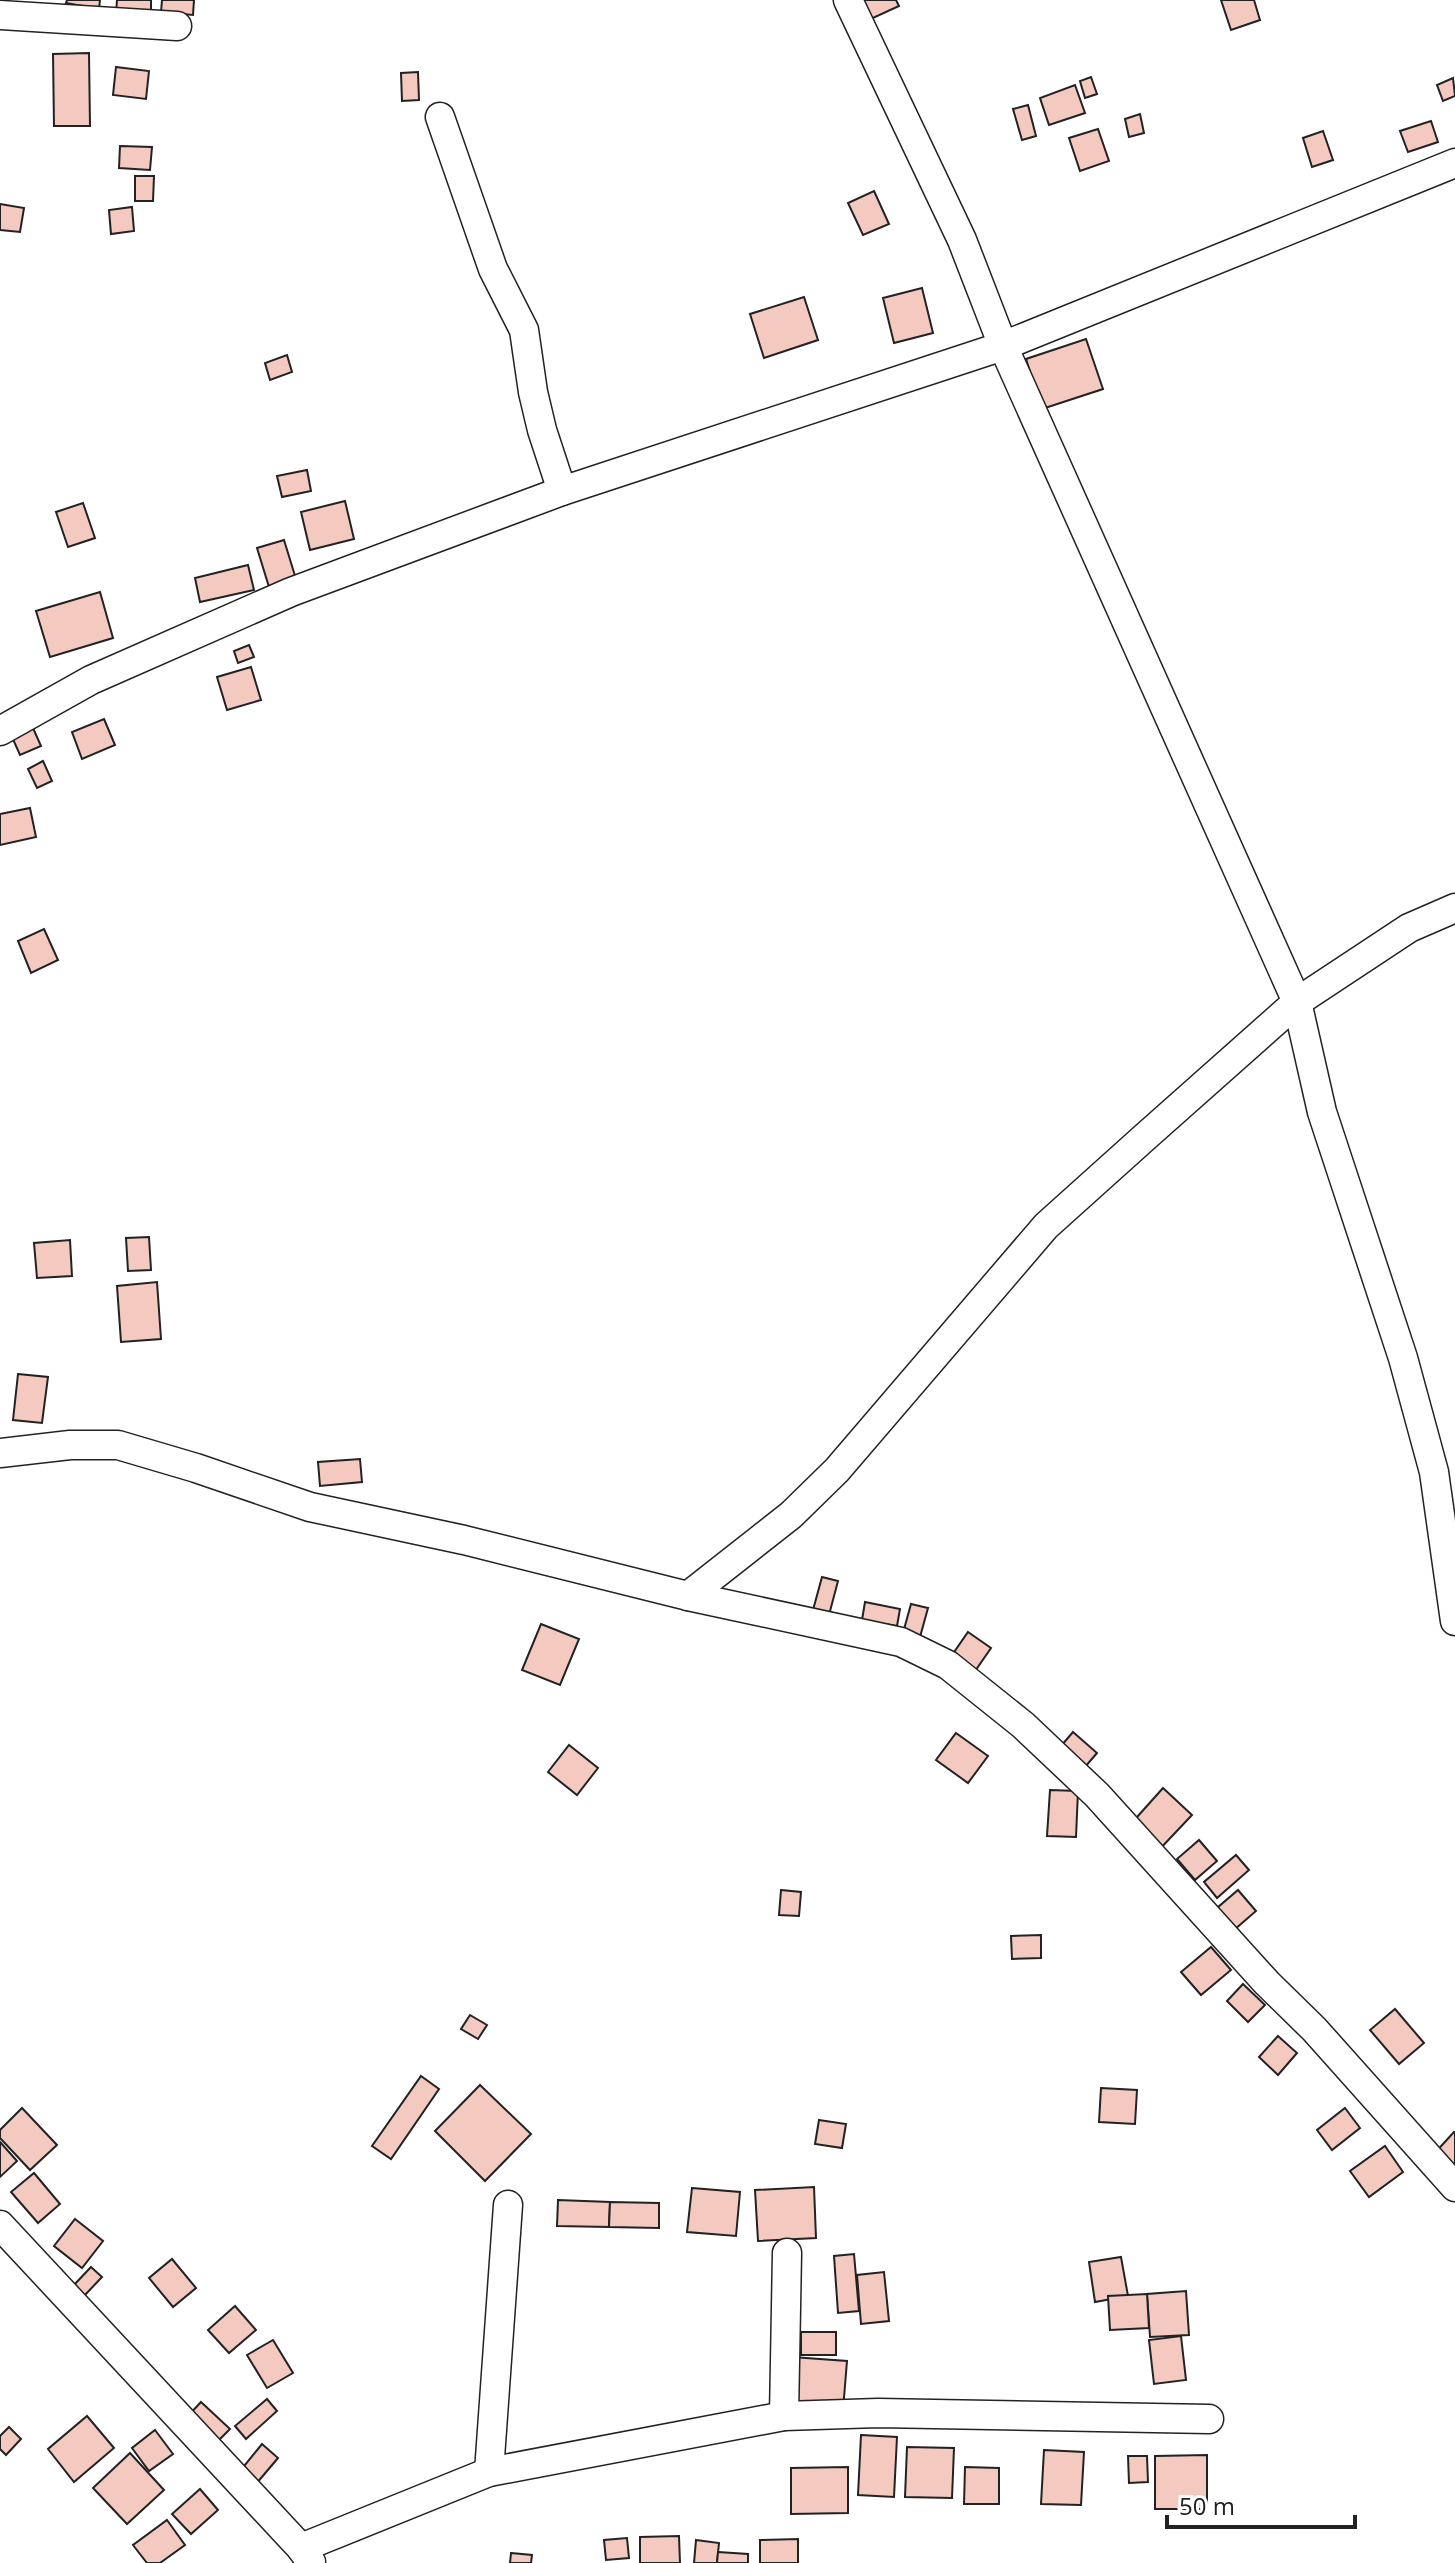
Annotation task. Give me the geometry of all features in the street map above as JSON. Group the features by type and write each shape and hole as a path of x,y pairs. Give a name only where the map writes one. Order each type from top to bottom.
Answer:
{"street":[{"path":"848,0 962,240 1003,346 1297,1002 1322,1112 1403,1358 1434,1472 1455,1621"},
{"path":"0,15 177,26"},
{"path":"440,117 493,269 524,330 536,405 562,491"},
{"path":"0,731 91,680 291,592 562,491 1003,346 1455,163"},
{"path":"688,1596 791,1515 837,1470 1046,1226 1297,1002 1409,928 1455,908"},
{"path":"0,1453 70,1445 118,1445 310,1507 464,1540 688,1596 901,1642 948,1665 1023,1725 1097,1795 1267,1983 1314,2029 1455,2187"},
{"path":"489,2472 508,2205"},
{"path":"0,2225 306,2555 489,2472 784,2416 878,2413 1209,2419"},
{"path":"784,2416 787,2253"}],"building":[{"path":"67,0 100,0 99,9 66,3"},
{"path":"117,0 151,0 151,16 116,15"},
{"path":"162,0 194,0 193,15 161,12"},
{"path":"849,0 896,0 899,6 860,24"},
{"path":"1221,0 1254,0 1260,20 1231,30"},
{"path":"89,53 90,126 54,126 53,54"},
{"path":"116,67 149,71 146,99 113,95"},
{"path":"418,72 419,100 402,101 401,73"},
{"path":"1091,77 1097,94 1085,98 1080,81"},
{"path":"1453,78 1455,96 1443,101 1437,85"},
{"path":"1075,85 1085,113 1049,125 1040,98"},
{"path":"1028,105 1036,136 1022,140 1013,109"},
{"path":"1140,114 1144,133 1129,137 1125,119"},
{"path":"1431,121 1438,142 1408,152 1400,131"},
{"path":"1098,129 1109,161 1080,171 1069,138"},
{"path":"1323,131 1333,160 1312,167 1303,138"},
{"path":"120,146 152,147 150,170 119,168"},
{"path":"135,176 154,176 153,201 135,201"},
{"path":"874,191 889,224 863,235 848,203"},
{"path":"0,204 24,208 20,232 0,230"},
{"path":"132,207 134,231 111,234 109,210"},
{"path":"922,288 933,333 894,343 883,298"},
{"path":"804,297 818,340 764,358 750,314"},
{"path":"1086,339 1103,389 1042,409 1026,359"},
{"path":"287,355 292,372 270,380 265,363"},
{"path":"307,470 311,491 282,497 277,476"},
{"path":"345,501 354,539 310,550 301,512"},
{"path":"83,503 95,538 68,547 56,512"},
{"path":"284,540 296,579 269,587 257,548"},
{"path":"248,565 254,590 200,602 195,578"},
{"path":"100,592 113,638 50,657 36,611"},
{"path":"249,645 254,657 238,663 234,651"},
{"path":"251,667 261,700 227,710 217,677"},
{"path":"104,719 115,745 82,759 72,732"},
{"path":"33,728 41,746 20,755 12,737"},
{"path":"43,761 52,781 37,788 28,769"},
{"path":"30,808 36,837 0,845 0,814"},
{"path":"44,929 58,960 31,973 18,941"},
{"path":"149,1237 151,1270 128,1271 126,1238"},
{"path":"70,1240 72,1276 37,1278 34,1243"},
{"path":"157,1282 161,1339 121,1342 117,1286"},
{"path":"18,1374 48,1377 42,1423 13,1420"},
{"path":"360,1459 362,1482 320,1486 318,1462"},
{"path":"822,1577 838,1581 829,1615 813,1610"},
{"path":"865,1602 900,1609 897,1626 862,1620"},
{"path":"911,1604 928,1608 920,1637 903,1633"},
{"path":"541,1624 579,1639 560,1685 522,1670"},
{"path":"968,1632 991,1648 973,1674 950,1658"},
{"path":"1073,1732 1097,1753 1079,1774 1055,1753"},
{"path":"956,1733 988,1756 968,1783 936,1760"},
{"path":"569,1745 598,1768 577,1795 548,1772"},
{"path":"1163,1788 1192,1815 1157,1852 1129,1826"},
{"path":"1050,1790 1078,1791 1076,1837 1047,1836"},
{"path":"1199,1840 1217,1861 1195,1880 1177,1859"},
{"path":"1236,1855 1249,1870 1217,1898 1204,1882"},
{"path":"781,1890 801,1892 799,1916 779,1915"},
{"path":"1238,1890 1256,1911 1234,1930 1217,1908"},
{"path":"1041,1935 1041,1958 1012,1959 1011,1936"},
{"path":"1211,1947 1231,1970 1201,1995 1181,1972"},
{"path":"1243,1984 1265,2005 1248,2022 1227,2001"},
{"path":"1395,2009 1424,2043 1399,2064 1370,2030"},
{"path":"470,2015 487,2025 478,2039 461,2029"},
{"path":"1278,2036 1297,2053 1278,2075 1259,2057"},
{"path":"421,2076 439,2089 391,2159 372,2146"},
{"path":"480,2085 531,2134 485,2181 435,2131"},
{"path":"1101,2088 1137,2090 1135,2124 1099,2122"},
{"path":"22,2108 57,2145 30,2170 0,2138 0,2130"},
{"path":"1345,2108 1360,2128 1332,2150 1317,2130"},
{"path":"819,2120 846,2124 842,2148 815,2144"},
{"path":"1455,2133 1455,2178 1432,2156"},
{"path":"0,2142 17,2161 0,2177"},
{"path":"1385,2146 1403,2172 1369,2197 1350,2171"},
{"path":"34,2173 60,2204 38,2223 11,2192"},
{"path":"814,2187 816,2238 758,2241 755,2190"},
{"path":"692,2188 740,2192 736,2236 687,2232"},
{"path":"558,2200 610,2202 609,2227 557,2226"},
{"path":"610,2202 659,2203 659,2228 609,2227"},
{"path":"75,2219 103,2241 82,2268 54,2246"},
{"path":"854,2254 859,2311 838,2313 834,2256"},
{"path":"1121,2257 1128,2296 1095,2302 1089,2262"},
{"path":"172,2259 196,2288 173,2307 149,2278"},
{"path":"91,2267 102,2277 84,2296 73,2286"},
{"path":"884,2272 889,2321 861,2324 857,2275"},
{"path":"1186,2291 1189,2335 1150,2337 1147,2294"},
{"path":"1147,2294 1149,2328 1110,2330 1108,2296"},
{"path":"235,2306 256,2330 229,2353 208,2330"},
{"path":"801,2332 836,2332 836,2355 801,2355"},
{"path":"1181,2336 1186,2380 1154,2384 1149,2340"},
{"path":"273,2340 293,2373 267,2388 247,2355"},
{"path":"792,2357 847,2361 843,2410 788,2406"},
{"path":"267,2399 277,2411 246,2439 235,2426"},
{"path":"201,2402 230,2429 216,2443 187,2417"},
{"path":"87,2416 114,2448 74,2482 48,2449"},
{"path":"9,2427 21,2439 6,2455 0,2449 0,2436"},
{"path":"155,2430 173,2454 149,2471 132,2448"},
{"path":"861,2435 897,2437 894,2497 858,2495"},
{"path":"262,2444 278,2458 256,2484 240,2471"},
{"path":"907,2447 954,2448 952,2498 905,2497"},
{"path":"1044,2450 1084,2452 1081,2505 1041,2504"},
{"path":"130,2453 164,2490 127,2524 93,2488"},
{"path":"1207,2455 1207,2509 1155,2509 1155,2456"},
{"path":"1128,2456 1147,2456 1148,2482 1129,2483"},
{"path":"848,2467 848,2513 791,2514 791,2468"},
{"path":"965,2467 999,2468 999,2504 964,2504"},
{"path":"200,2489 218,2510 191,2534 172,2514"},
{"path":"167,2520 185,2545 160,2563 147,2563 133,2545"},
{"path":"679,2536 680,2563 640,2563 640,2537"},
{"path":"627,2538 629,2558 606,2560 604,2540"},
{"path":"798,2539 798,2563 760,2563 760,2540"},
{"path":"696,2540 719,2543 717,2563 694,2563"},
{"path":"718,2552 748,2554 748,2563 717,2563"},
{"path":"511,2553 532,2555 531,2563 510,2563"}]}
